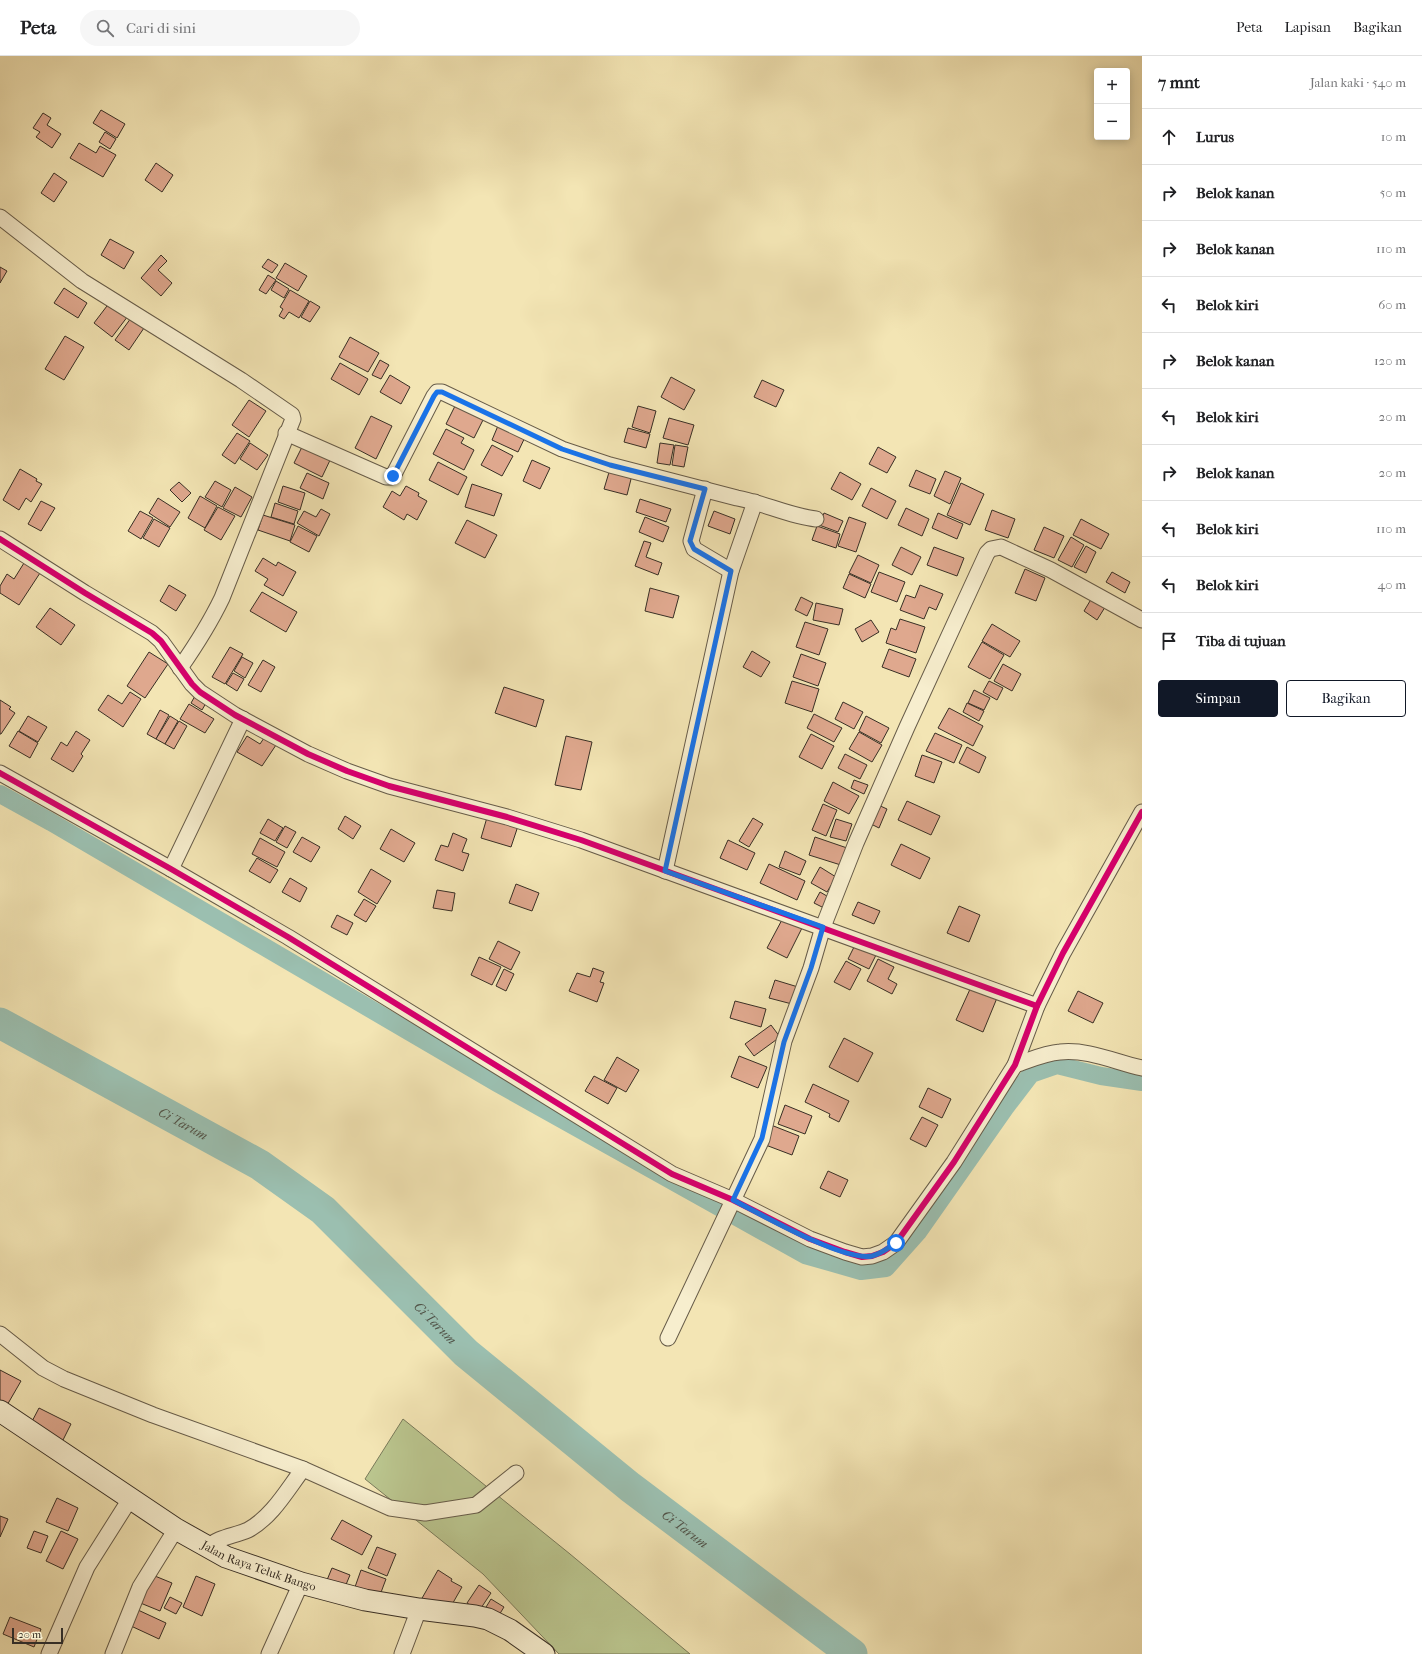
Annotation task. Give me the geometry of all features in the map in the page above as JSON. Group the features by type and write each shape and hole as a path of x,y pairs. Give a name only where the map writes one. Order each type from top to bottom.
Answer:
{"main road":[{"name":"Jalan Raya Teluk Bango","path":"0,1411 176,1529 226,1557 301,1583 365,1600 418,1609 451,1612 488,1619 510,1630 544,1654"}],"street":[{"path":"0,217 82,282 241,380 292,415 293,419 286,433 222,598 210,623 180,668"},
{"path":"286,433 386,477 391,477 434,396 437,392 442,392 562,449 610,465 755,502 806,518 816,519"},
{"path":"705,489 690,541 694,549 731,571"},
{"path":"665,871 731,571 755,502"},
{"path":"0,539 85,593 152,633 200,692 215,703 308,754 347,771 389,786 547,829 823,927 1037,1006"},
{"path":"668,1338 762,1138 784,1042 811,968 823,927 856,843 906,727 984,560 992,549 1000,547 1051,570 1142,620"},
{"path":"170,869 243,719"},
{"path":"0,773 288,937 672,1174 733,1200 829,1247 862,1257 872,1256 883,1252 896,1243 954,1162 1015,1065 1037,1006 1063,954 1141,817"},
{"path":"1015,1065 1048,1054 1075,1052 1092,1054 1142,1068"},
{"path":"0,1334 43,1368 64,1379 153,1415 303,1468 390,1508 425,1513 476,1505 516,1473"},
{"path":"208,1547 218,1540 247,1530 261,1522 279,1502 303,1468"},
{"path":"48,1654 87,1567 130,1499"},
{"path":"113,1654 140,1587 176,1529"},
{"path":"269,1654 301,1583"},
{"path":"402,1654 418,1609"}],"green space":[{"path":"403,1419 570,1554 690,1654 559,1654 483,1574 365,1479"}],"building":[{"path":"101,110 125,124 117,138 93,123"},
{"path":"43,113 51,118 47,125 61,134 52,148 36,137 40,132 33,128"},
{"path":"105,132 116,139 110,149 99,142"},
{"path":"79,143 96,153 100,146 116,155 103,177 70,158"},
{"path":"156,163 173,175 162,192 145,180"},
{"path":"54,173 67,182 54,202 41,193"},
{"path":"110,239 134,252 124,269 101,255"},
{"path":"161,255 167,261 158,270 172,283 161,296 141,278"},
{"path":"268,259 278,265 272,273 262,267"},
{"path":"285,263 307,276 298,291 276,278"},
{"path":"0,267 7,271 0,283"},
{"path":"268,275 276,280 266,294 259,290"},
{"path":"276,281 289,289 284,298 271,290"},
{"path":"64,288 87,303 78,318 54,303"},
{"path":"290,290 309,301 299,318 289,312 284,319 279,316 283,309 280,307"},
{"path":"310,301 320,307 310,322 301,317"},
{"path":"110,302 128,316 112,337 94,323"},
{"path":"131,318 144,328 129,350 115,340"},
{"path":"65,336 84,347 64,380 45,369"},
{"path":"350,337 379,353 368,372 339,357"},
{"path":"380,360 389,365 381,379 372,375"},
{"path":"340,363 368,379 359,395 331,379"},
{"path":"390,375 410,387 401,404 380,392"},
{"path":"671,377 695,390 684,410 661,397"},
{"path":"762,380 784,390 776,407 754,397"},
{"path":"249,400 266,411 249,437 232,425"},
{"path":"456,404 484,418 474,438 446,424"},
{"path":"638,406 656,411 650,433 632,427"},
{"path":"371,416 392,426 376,459 355,448"},
{"path":"669,418 694,425 688,445 663,438"},
{"path":"500,421 527,433 518,452 492,440"},
{"path":"628,428 650,434 646,448 624,442"},
{"path":"446,429 464,438 461,443 474,450 464,470 433,454"},
{"path":"237,433 250,441 235,464 222,455"},
{"path":"250,443 268,455 257,470 240,459"},
{"path":"304,443 332,456 322,477 294,463"},
{"path":"660,443 674,445 670,465 657,463"},
{"path":"492,445 513,456 502,476 481,465"},
{"path":"675,445 688,447 684,467 672,465"},
{"path":"878,447 896,457 887,473 869,464"},
{"path":"532,460 550,468 540,489 523,481"},
{"path":"438,462 467,477 458,495 429,480"},
{"path":"20,469 37,479 36,481 42,484 31,502 26,498 19,510 3,500"},
{"path":"610,469 632,475 627,495 604,489"},
{"path":"916,470 936,479 930,494 909,486"},
{"path":"945,471 961,478 950,504 934,496"},
{"path":"840,472 861,484 852,500 831,489"},
{"path":"307,473 329,483 323,499 300,488"},
{"path":"215,481 231,490 222,507 205,497"},
{"path":"179,482 191,493 182,502 170,490"},
{"path":"961,483 984,494 970,525 947,515"},
{"path":"472,484 502,494 494,516 465,507"},
{"path":"283,486 305,493 300,510 278,502"},
{"path":"406,486 419,493 418,496 427,501 417,520 407,514 404,520 383,507 392,491 400,496"},
{"path":"235,487 252,497 241,517 223,508"},
{"path":"871,488 896,501 887,519 862,506"},
{"path":"200,496 217,506 205,528 188,518"},
{"path":"158,498 180,512 170,527 149,513"},
{"path":"640,499 671,509 666,522 636,512"},
{"path":"41,501 55,508 41,531 28,524"},
{"path":"275,503 298,511 294,524 271,517"},
{"path":"218,507 235,516 221,540 204,530"},
{"path":"906,508 929,519 922,536 898,525"},
{"path":"321,509 330,514 319,536 297,523 304,511 316,517"},
{"path":"992,510 1015,519 1008,538 985,530"},
{"path":"140,511 153,518 141,539 128,531"},
{"path":"714,511 735,519 730,534 708,526"},
{"path":"824,513 843,521 838,532 819,525"},
{"path":"938,513 963,524 957,539 932,528"},
{"path":"263,515 295,525 290,541 258,530"},
{"path":"645,517 669,527 663,542 639,532"},
{"path":"849,517 866,523 856,552 838,546"},
{"path":"154,519 170,528 159,547 143,538"},
{"path":"1081,519 1109,534 1101,549 1073,535"},
{"path":"467,520 497,535 485,558 455,543"},
{"path":"298,526 317,536 309,552 290,542"},
{"path":"817,526 840,534 836,548 812,540"},
{"path":"1044,527 1064,536 1054,558 1034,550"},
{"path":"1071,537 1084,545 1072,567 1058,560"},
{"path":"644,541 651,543 646,557 662,563 658,575 635,566"},
{"path":"1086,546 1096,552 1086,573 1074,567"},
{"path":"901,547 921,557 912,575 892,565"},
{"path":"934,547 964,558 957,576 927,565"},
{"path":"858,555 879,565 871,583 849,573"},
{"path":"263,558 276,566 278,562 296,572 283,596 264,585 268,579 255,571"},
{"path":"24,563 40,573 19,605 0,593 0,586 7,574 14,579"},
{"path":"1025,569 1045,578 1036,601 1015,593"},
{"path":"879,572 905,582 897,602 871,592"},
{"path":"1112,572 1130,582 1125,593 1106,582"},
{"path":"849,574 871,584 865,598 843,588"},
{"path":"169,585 186,595 176,611 160,601"},
{"path":"920,585 943,594 936,610 929,607 924,619 900,610 906,595 915,598"},
{"path":"650,588 679,596 673,618 645,611"},
{"path":"262,592 297,612 286,632 250,611"},
{"path":"1093,596 1107,604 1097,620 1084,611"},
{"path":"801,597 813,603 807,616 795,610"},
{"path":"816,603 843,609 839,625 813,620"},
{"path":"50,608 75,625 61,645 36,627"},
{"path":"900,619 925,627 916,653 886,643 891,628 896,630"},
{"path":"871,620 879,632 862,642 855,629"},
{"path":"805,622 828,629 819,655 796,647"},
{"path":"992,624 1020,641 1010,657 982,641"},
{"path":"982,642 1004,655 990,679 968,667"},
{"path":"230,647 243,654 225,684 212,677"},
{"path":"889,649 916,659 909,677 882,667"},
{"path":"752,651 770,662 761,677 743,667"},
{"path":"149,652 168,664 145,698 127,686"},
{"path":"801,654 826,663 818,686 793,677"},
{"path":"242,657 253,663 245,678 234,671"},
{"path":"263,660 275,667 261,692 248,685"},
{"path":"1003,664 1021,674 1012,691 994,681"},
{"path":"233,673 244,679 237,691 226,684"},
{"path":"792,681 819,689 812,712 785,703"},
{"path":"989,681 1003,688 997,700 983,692"},
{"path":"504,687 544,700 536,727 495,713"},
{"path":"974,690 990,698 984,710 968,703"},
{"path":"130,692 141,699 123,727 98,710 108,695 122,704"},
{"path":"195,696 206,703 202,710 191,703"},
{"path":"0,700 11,707 9,709 15,713 1,734 0,734"},
{"path":"843,702 863,712 854,729 835,719"},
{"path":"967,703 984,711 979,721 963,712"},
{"path":"189,704 214,719 205,733 180,719"},
{"path":"949,708 983,726 973,746 938,728"},
{"path":"160,710 169,715 156,739 147,734"},
{"path":"814,714 842,728 834,742 807,728"},
{"path":"28,716 47,727 38,742 19,731"},
{"path":"170,716 178,721 165,744 156,739"},
{"path":"866,716 889,728 881,743 859,731"},
{"path":"179,721 187,726 174,749 165,744"},
{"path":"18,731 38,743 30,758 9,746"},
{"path":"76,731 90,740 81,754 83,756 73,772 51,759 61,742 67,746"},
{"path":"859,732 882,745 872,762 849,749"},
{"path":"935,733 962,745 954,763 926,751"},
{"path":"811,734 834,746 822,769 799,757"},
{"path":"266,735 278,742 262,766 237,752 247,736 260,744"},
{"path":"566,736 592,742 581,790 555,785"},
{"path":"967,747 986,757 979,773 959,763"},
{"path":"845,754 867,765 860,779 838,768"},
{"path":"922,755 942,762 934,783 915,776"},
{"path":"854,780 868,785 864,794 851,788"},
{"path":"833,782 859,796 849,814 824,801"},
{"path":"907,801 940,816 931,835 898,820"},
{"path":"823,804 837,810 826,836 812,830"},
{"path":"876,804 887,809 879,828 867,822"},
{"path":"488,814 519,823 511,847 481,838"},
{"path":"345,816 361,826 353,839 338,829"},
{"path":"753,818 763,824 749,847 739,841"},
{"path":"268,819 283,828 275,841 260,833"},
{"path":"836,819 852,824 846,841 830,837"},
{"path":"285,826 296,832 287,848 276,842"},
{"path":"391,829 415,843 404,862 380,849"},
{"path":"453,833 467,839 462,852 469,854 463,871 435,860 441,845 448,847"},
{"path":"302,837 320,847 311,862 293,852"},
{"path":"815,837 850,849 844,866 809,855"},
{"path":"260,838 285,852 277,867 252,854"},
{"path":"728,840 755,853 747,870 720,858"},
{"path":"901,844 930,858 920,879 891,865"},
{"path":"785,851 806,861 800,875 779,867"},
{"path":"257,858 278,870 270,883 249,871"},
{"path":"769,864 805,881 797,900 760,883"},
{"path":"820,867 836,877 827,892 811,883"},
{"path":"371,869 391,881 377,904 358,892"},
{"path":"290,878 307,888 300,902 282,892"},
{"path":"516,884 539,893 532,911 509,903"},
{"path":"437,890 455,893 452,911 433,908"},
{"path":"820,892 832,899 826,909 814,903"},
{"path":"364,899 376,906 366,922 354,915"},
{"path":"858,902 880,911 874,924 852,915"},
{"path":"959,906 980,915 969,942 947,933"},
{"path":"337,915 353,923 347,935 331,927"},
{"path":"784,916 803,926 787,958 767,948"},
{"path":"498,941 520,952 511,970 489,959"},
{"path":"857,941 878,951 869,969 848,959"},
{"path":"479,957 501,967 492,985 471,975"},
{"path":"878,959 894,967 888,979 897,984 892,994 867,981"},
{"path":"846,961 861,969 850,990 834,982"},
{"path":"593,968 604,972 600,982 604,983 597,1002 569,991 577,973 590,977"},
{"path":"504,969 514,974 506,991 496,986"},
{"path":"775,980 798,987 792,1004 769,998"},
{"path":"971,987 997,998 983,1032 956,1020"},
{"path":"1078,991 1103,1003 1093,1023 1068,1011"},
{"path":"735,1001 766,1009 761,1027 730,1018"},
{"path":"771,1025 780,1037 754,1056 745,1044"},
{"path":"844,1038 873,1053 858,1082 829,1067"},
{"path":"739,1056 767,1067 758,1088 731,1077"},
{"path":"617,1057 639,1070 626,1092 604,1080"},
{"path":"594,1076 617,1088 608,1104 585,1091"},
{"path":"813,1084 849,1101 839,1122 829,1117 830,1114 805,1102"},
{"path":"928,1088 951,1099 942,1118 919,1107"},
{"path":"785,1105 812,1116 805,1134 778,1124"},
{"path":"922,1117 938,1125 926,1147 910,1139"},
{"path":"771,1125 799,1136 792,1155 763,1144"},
{"path":"828,1171 848,1180 840,1197 820,1188"},
{"path":"0,1370 21,1381 6,1407 0,1403"},
{"path":"39,1408 71,1424 60,1446 28,1429"},
{"path":"57,1498 78,1508 68,1531 46,1522"},
{"path":"0,1516 8,1519 0,1537"},
{"path":"342,1520 372,1536 362,1555 331,1539"},
{"path":"34,1531 48,1536 41,1553 27,1548"},
{"path":"61,1531 78,1539 63,1569 46,1561"},
{"path":"377,1547 396,1554 387,1576 368,1568"},
{"path":"332,1568 350,1575 345,1587 327,1580"},
{"path":"361,1570 386,1579 380,1595 355,1587"},
{"path":"438,1570 452,1579 451,1581 462,1587 450,1608 421,1600"},
{"path":"150,1574 172,1583 160,1611 138,1602"},
{"path":"196,1576 215,1584 202,1616 183,1607"},
{"path":"479,1585 491,1593 479,1611 467,1603"},
{"path":"170,1597 182,1603 176,1614 164,1608"},
{"path":"491,1599 504,1607 496,1620 483,1612"},
{"path":"138,1610 166,1623 159,1639 131,1626"},
{"path":"10,1617 41,1629 34,1647 3,1634"}],"waterway":[{"path":"0,794 51,822 497,1083 805,1255 861,1271 886,1268 918,1232 1005,1108 1031,1074 1057,1065 1101,1076 1142,1082"},
{"name":"Ci Tarum","path":"0,1023 260,1165 323,1210 466,1353 630,1487 852,1654"}],"cycle path":[{"path":"0,539 85,593 152,633 161,641 192,684 200,692 235,715 308,754 347,771 389,786 507,817 581,840 1037,1006"},
{"path":"0,773 288,937 672,1174 733,1200 810,1239 862,1257 872,1256 883,1252 896,1243 954,1162 1015,1065 1037,1006 1063,953 1142,812"}],"route":[{"path":"393,476 431,401 437,392 442,392 523,432 562,449 610,465 705,489 690,541 694,549 731,571 665,871 823,927 811,968 784,1042 762,1138 733,1200 829,1247 862,1257 872,1256 883,1252 896,1243"}]}
